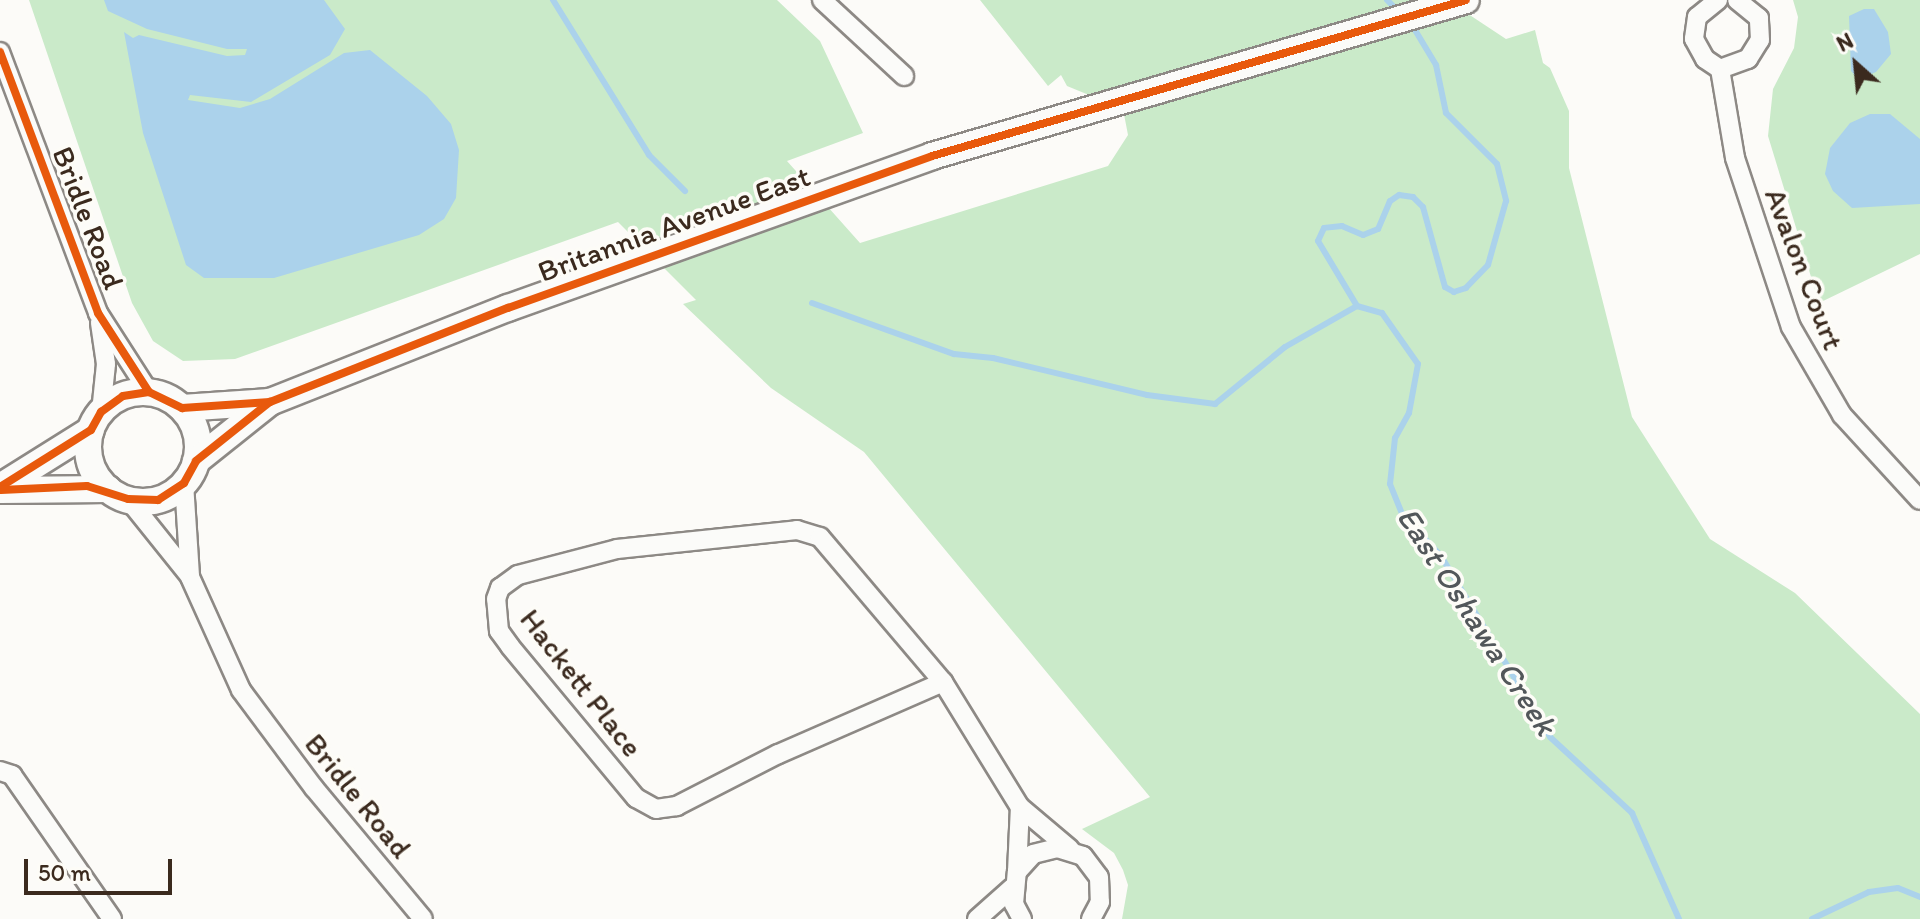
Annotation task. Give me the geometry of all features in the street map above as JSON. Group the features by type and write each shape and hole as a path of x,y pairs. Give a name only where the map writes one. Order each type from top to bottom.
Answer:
{"street":[{"path":"822,0 904,76"},
{"name":"Britannia Avenue East","path":"182,408 270,402 508,308 932,156 1099,104 1466,0"},
{"path":"1718,0 1703,8 1693,28 1698,50 1720,69 1748,59 1760,40 1759,18 1737,0"},
{"name":"Bridle Road","path":"0,52 98,313 106,364 96,421"},
{"name":"Avalon Court","path":"1720,69 1727,124 1750,212 1791,327 1842,415 1920,500"},
{"name":"Bridle Road","path":"98,313 149,392"},
{"path":"149,392 182,408 195,430 190,472 158,500 118,494 0,488 96,421 123,396 149,392"},
{"name":"Britannia Avenue East","path":"190,472 270,402"},
{"path":"96,421 89,456 118,494"},
{"name":"Bridle Road","path":"190,472 190,577"},
{"name":"Bridle Road","path":"118,494 190,577 241,690 314,788 423,919"},
{"name":"Hackett Place","path":"943,682 778,754 677,806 656,809 636,798 510,646 499,631 496,599 507,580 574,557 804,531 832,547 943,682 1020,807 1091,864 1099,877 1100,902 1091,919"},
{"path":"0,771 12,775 112,919"},
{"path":"1020,807 1014,880 1022,919"},
{"path":"977,919 1042,850 1070,849"}],"green space":[{"path":"29,0 777,0 820,41 863,133 787,161 860,243 1108,166 1128,135 1123,109 1067,86 1061,75 1048,86 980,0 1447,0 1506,39 1535,30 1543,63 1550,68 1569,111 1569,168 1632,417 1710,539 1795,593 1920,714 1920,919 1122,919 1128,885 1123,870 1114,853 1082,829 1150,797 864,452 771,388 683,304 696,300 618,222 235,359 183,361 153,341 132,303"},
{"path":"1793,0 1920,0 1920,254 1819,303 1768,136 1773,89 1794,48 1798,17"}],"water":[{"path":"104,0 324,0 345,29 330,55 251,102 190,95 188,100 240,108 270,99 344,53 370,50 427,96 451,124 459,150 456,198 444,219 419,235 274,278 204,278 186,265 143,133 124,32 133,38 139,35 227,56 245,55 247,49 227,49 147,29 108,11"},
{"path":"1864,9 1874,9 1888,32 1891,54 1876,72 1858,79 1851,71 1849,16"},
{"path":"1870,114 1890,114 1920,139 1920,204 1852,208 1833,191 1825,174 1830,148 1850,123"}],"waterway":[{"path":"553,0 649,155 685,191"},
{"name":"East Oshawa Creek","path":"1387,0 1398,11"},
{"name":"East Oshawa Creek","path":"1412,25 1436,65 1446,113 1497,164 1506,201 1488,265 1466,288 1454,292 1445,287 1423,207 1413,197 1399,195 1390,201 1378,229 1363,235 1342,226 1324,228 1318,241 1357,306 1382,313 1418,364 1409,413 1395,438 1390,484 1402,514 1441,556 1550,737 1632,813 1679,919"},
{"path":"812,303 954,354 993,358 1147,395 1215,404 1285,347 1357,306"},
{"name":"East Oshawa Creek","path":"1812,919 1869,892 1898,888 1920,897"}],"cycle path":[{"path":"0,487 91,430 101,412 123,396 149,392 182,408 270,402 508,308 932,156 1466,0"},
{"path":"0,52 98,313 149,392"},
{"path":"1,490 87,486 128,499 158,500 184,483 196,461 270,402"}]}
